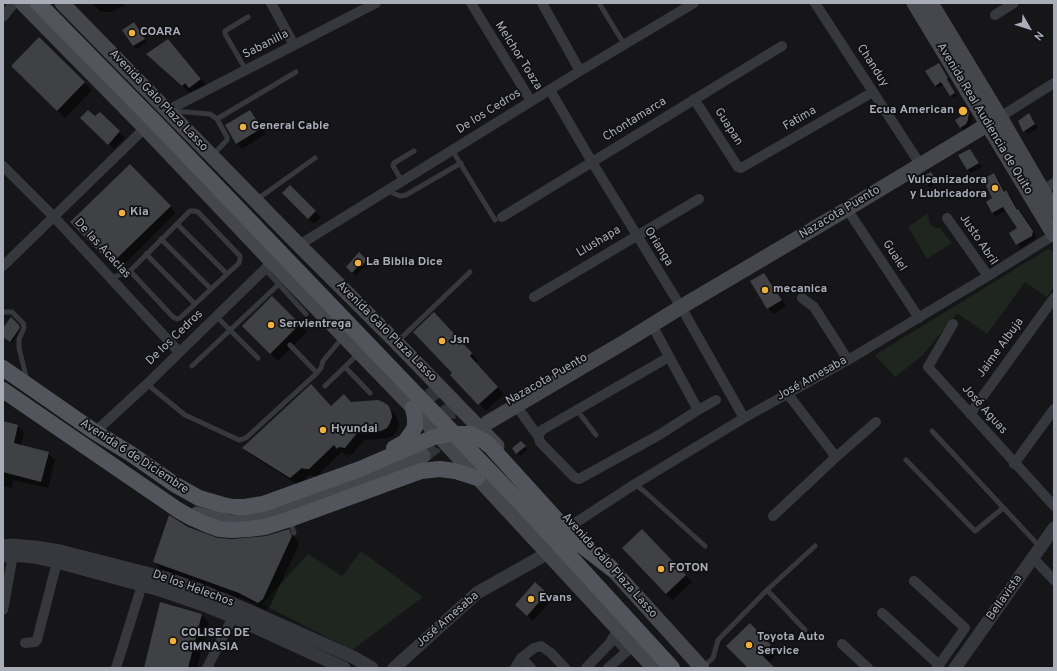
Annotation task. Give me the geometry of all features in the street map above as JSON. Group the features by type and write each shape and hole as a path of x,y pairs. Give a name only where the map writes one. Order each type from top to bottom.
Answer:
{"main road":[{"path":"22,3 145,128 268,266 343,336 413,408 548,553 616,633 630,648 654,668"},
{"name":"Avenida Galo Plaza Lasso","path":"38,3 158,125 532,515 672,668"},
{"name":"Avenida Galo Plaza Lasso","path":"52,3 477,446 683,668"},
{"name":"Avenida Galo Plaza Lasso","path":"62,3 491,439 572,525 702,668"},
{"name":"Avenida Real Audiencia de Quito","path":"914,3 993,120 1048,186 1054,210"},
{"name":"Avenida Real Audiencia de Quito","path":"931,3 1054,235"},
{"name":"Nazacota Puento","path":"487,423 847,209 993,120"},
{"path":"346,292 424,379"},
{"path":"491,439 493,431 497,425 613,355 626,341"},
{"name":"Nazacota Puento","path":"469,417 475,419 480,418 608,346 626,341"},
{"name":"Avenida 6 de Diciembre","path":"3,368 95,432 131,454 174,484 199,498 223,505 245,507 263,504 323,482"},
{"name":"Avenida 6 de Diciembre","path":"3,390 178,510 192,518 219,529 232,530 292,526 421,471 440,469 455,471 477,478"},
{"path":"323,482 359,463 399,446 404,442 415,427 416,418 413,408"},
{"path":"323,482 360,469 434,437 449,434 470,434 484,441 490,446 577,542 612,569"},
{"name":"Avenida 6 de Diciembre","path":"178,510 234,523 265,519 423,456"}],"street":[{"path":"3,17 14,3"},
{"path":"271,3 294,45"},
{"name":"Sabanilla","path":"168,110 294,45 365,6 376,3"},
{"name":"Melchor Toaza","path":"471,3 531,101"},
{"path":"542,3 580,71"},
{"name":"De los Cedros","path":"299,245 624,44 694,3"},
{"name":"Chanduy","path":"815,3 920,164"},
{"path":"995,14 1014,3"},
{"name":"Chontamarca","path":"499,218 782,46"},
{"name":"Nazacota Puento","path":"993,120 1054,83"},
{"name":"Orianga","path":"550,90 680,307 744,418"},
{"name":"Fatima","path":"740,168 873,92"},
{"name":"Guapan","path":"694,99 740,168"},
{"path":"3,266 145,128"},
{"name":"De las Acacias","path":"3,166 54,217 179,352"},
{"name":"Llushapa","path":"534,297 636,235 699,199"},
{"name":"Gualel","path":"847,209 919,318"},
{"name":"Justo Abril","path":"947,218 988,276"},
{"name":"José Amesaba","path":"572,525 635,484 744,418 848,360 1054,235"},
{"name":"De los Cedros","path":"95,432 217,317 268,266"},
{"path":"802,298 814,307 848,360"},
{"name":"Jaime Albuja","path":"970,414 1054,298"},
{"name":"José Aguas","path":"953,324 928,367 1014,464 1054,506"},
{"path":"652,325 698,410"},
{"path":"538,436 542,430 669,357"},
{"path":"787,393 836,456"},
{"path":"520,411 538,436 540,442 574,477 579,480 716,400"},
{"path":"1014,464 1054,409"},
{"path":"773,516 836,456 876,422"},
{"name":"Bellavista","path":"955,668 1054,528"},
{"name":"De los Helechos","path":"3,546 35,547 60,551 162,577 232,603 350,663 372,668"},
{"name":"José Amesaba","path":"394,668 477,593 548,553"},
{"path":"1037,553 1054,580"},
{"path":"3,610 8,556"},
{"name":"De los Helechos","path":"8,556 33,557 57,562 160,590 233,617 344,668"},
{"path":"25,643 35,642 37,640 57,562"},
{"path":"882,613 938,667 965,628 914,581"},
{"path":"116,668 142,585"},
{"path":"207,668 233,617"},
{"path":"586,668 610,643 616,633"},
{"path":"842,644 868,668"},
{"path":"515,668 521,658 534,648 541,646 565,668"},
{"path":"608,668 630,648"},
{"path":"521,658 531,668"}],"lane":[{"path":"599,3 624,44"},
{"path":"246,70 225,34 225,31 248,17"},
{"path":"217,120 296,72"},
{"path":"168,110 210,114 217,120 227,137 213,156"},
{"path":"452,150 499,218"},
{"path":"402,181 393,166 394,163 414,151"},
{"path":"255,200 315,158"},
{"path":"387,190 400,196 406,195 460,163"},
{"path":"111,278 130,271 190,211 198,212 240,256 238,263 180,318 177,319 173,317 130,271"},
{"path":"177,224 227,274"},
{"path":"161,239 211,289"},
{"path":"146,254 195,304"},
{"path":"268,266 279,284 306,314"},
{"path":"396,342 470,272"},
{"path":"192,366 279,284"},
{"path":"3,312 12,312 23,323 24,328 19,338 19,348 29,386"},
{"path":"217,317 258,358"},
{"path":"147,384 185,415 239,440 247,437 318,373 323,361 343,336"},
{"path":"290,345 318,373"},
{"path":"325,386 360,353"},
{"path":"345,367 370,393"},
{"path":"577,410 596,435"},
{"path":"932,431 1003,508 1037,553"},
{"path":"906,460 975,531 1003,508"},
{"path":"635,484 705,546"},
{"path":"702,668 713,658 718,640 766,590 815,546"},
{"path":"766,590 804,630"}],"shaded area":[{"path":"928,213 931,225 936,228 940,228 952,243 927,259 908,227"},
{"path":"1048,249 1054,252 1054,287 1047,297 1025,282 987,334 957,313 923,355 895,377 875,355"},
{"path":"361,551 423,597 352,650 262,604 308,554 342,576"}],"building":[{"name":"COARA","path":"134,22 145,39 133,46 122,30"},
{"path":"39,37 85,82 57,111 11,66"},
{"path":"168,39 201,79 189,88 185,83 182,86 146,54"},
{"path":"939,63 955,93 950,96 941,82 935,86 925,71"},
{"path":"88,110 95,116 100,112 120,131 108,145 80,118"},
{"name":"General Cable","path":"250,110 262,128 236,144 225,125"},
{"path":"969,111 966,124 960,128 955,120"},
{"path":"1029,113 1035,124 1023,132 1018,121"},
{"path":"970,149 979,163 967,170 958,155"},
{"name":"Kia","path":"130,164 171,206 111,264 70,222"},
{"path":"931,172 935,178 926,185 921,177"},
{"path":"994,173 1004,192 1006,190 1017,210 1018,209 1033,231 1032,236 1016,245 1009,233 1017,228 1003,207 992,213 986,202 992,198 983,179"},
{"path":"290,185 316,211 308,219 282,193"},
{"name":"La Biblia Dice","path":"359,252 367,260 362,266 360,264 352,273 346,267"},
{"name":"mecanica","path":"764,273 782,300 767,309 750,281"},
{"name":"Servientrega","path":"272,296 300,324 270,354 242,326"},
{"path":"434,312 472,353 470,356 498,387 478,405 450,375 452,373 413,332"},
{"path":"11,317 20,328 10,342 3,337 3,328"},
{"name":"Hyundai","path":"311,384 331,406 344,394 351,402 378,400 388,405 392,417 387,428 381,431 357,433 345,448 339,447 337,449 334,445 309,469 302,468 290,478 242,448"},
{"path":"3,421 18,425 14,443 49,452 41,482 3,472"},
{"path":"521,441 526,446 516,454 512,448"},
{"path":"169,515 188,527 218,538 233,539 266,536 289,529 292,536 263,599 258,603 239,593 153,562"},
{"name":"FOTON","path":"642,529 686,575 666,594 622,548"},
{"name":"Evans","path":"535,582 547,593 527,616 515,605"},
{"name":"COLISEO DE GIMNASIA","path":"160,602 202,614 188,668 144,668"},
{"name":"Toyota Auto Service","path":"750,623 771,645 762,655 775,668 748,668 726,646"}],"tunnel":[{"path":"423,456 434,447 448,420 446,408 427,382"}],"place":[{"name":"COARA","path":"132,33"},
{"name":"Ecua American","path":"963,111"},
{"name":"General Cable","path":"243,127"},
{"name":"Vulcanizadora y Lubricadora","path":"995,188"},
{"name":"Kia","path":"122,213"},
{"name":"La Biblia Dice","path":"358,263"},
{"name":"mecanica","path":"765,290"},
{"name":"Servientrega","path":"271,325"},
{"name":"Jsn","path":"442,341"},
{"name":"Hyundai","path":"323,430"},
{"name":"FOTON","path":"661,569"},
{"name":"Evans","path":"531,599"},
{"name":"COLISEO DE GIMNASIA","path":"173,641"},
{"name":"Toyota Auto Service","path":"749,645"}]}
